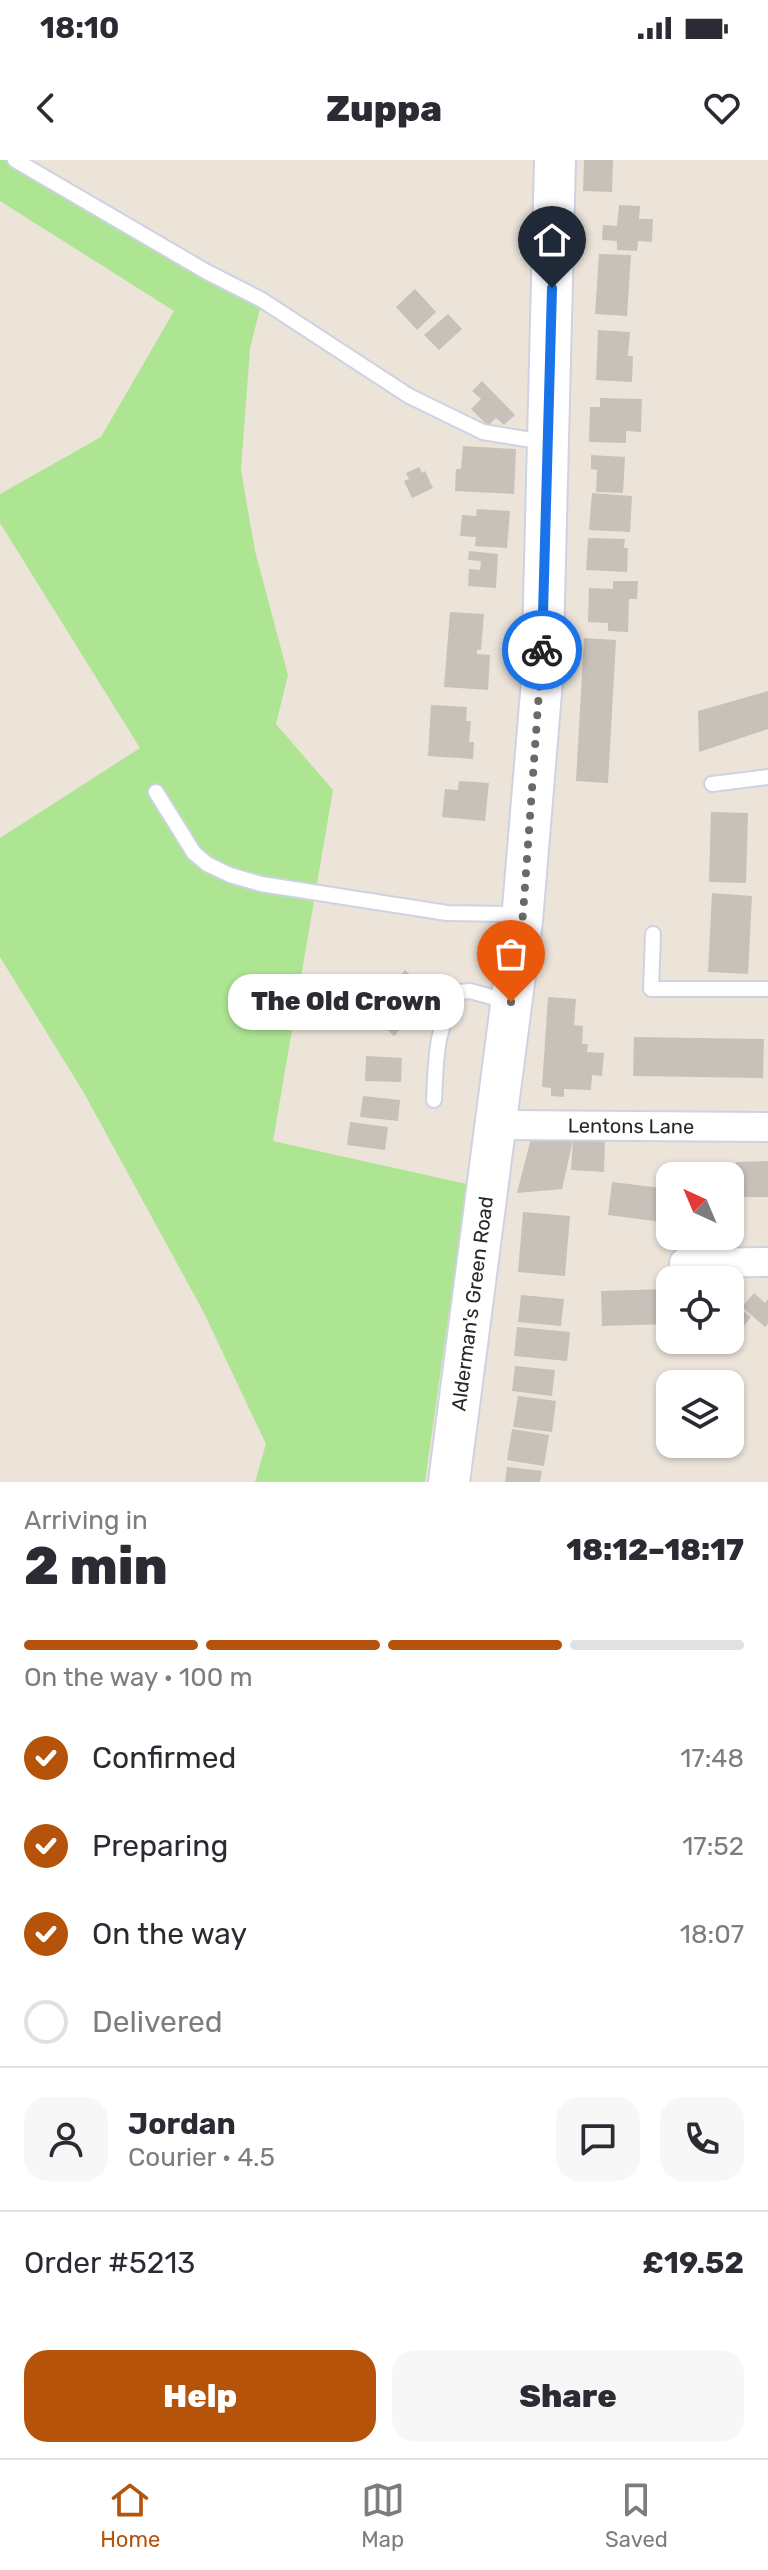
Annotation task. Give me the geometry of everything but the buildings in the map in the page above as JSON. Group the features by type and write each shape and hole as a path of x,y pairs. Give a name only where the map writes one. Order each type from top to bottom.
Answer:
{"main road":[{"name":"Alderman's Green Road","path":"449,1482 522,917 542,681 555,160"}],"street":[{"name":"Lentons Lane","path":"493,1125 768,1127"},
{"path":"684,1263 768,1262"}],"lane":[{"path":"15,160 207,272 262,300 409,396 483,432 547,442"},
{"path":"712,784 768,777"},
{"path":"156,792 194,853 207,864 230,875 261,884 447,913 522,917"},
{"path":"653,934 651,989 768,989"},
{"path":"434,1100 436,1051 442,1023 459,992 470,991 511,1002"}],"green space":[{"path":"0,160 15,160 262,300 250,349 241,470 255,551 288,675 276,724 333,790 273,1141 467,1184 425,1482 255,1482 266,1444 203,1311 84,1093 0,957 0,838 140,748 0,523 0,494 101,437 174,311 0,201"}],"way so far":[{"path":"511,1002 523,914 542,650"}],"place":[{"name":"The Old Crown","path":"511,1002"}],"route":[{"path":"542,650 552,288"}]}
